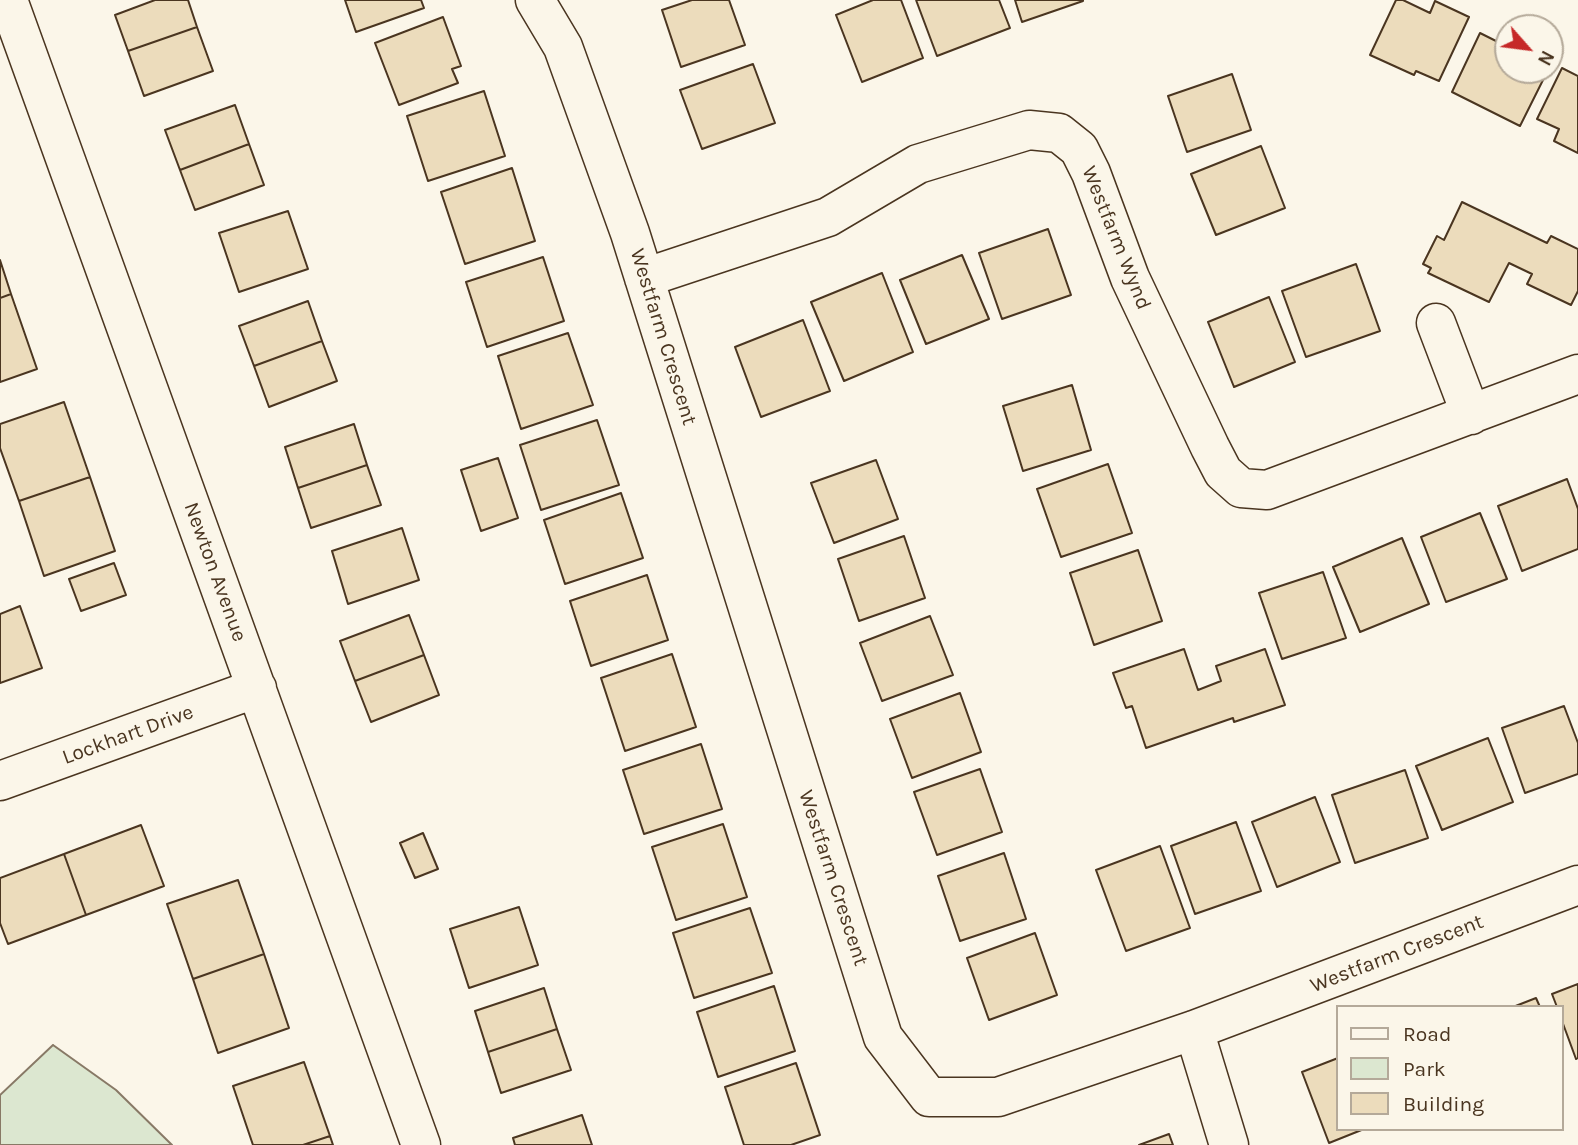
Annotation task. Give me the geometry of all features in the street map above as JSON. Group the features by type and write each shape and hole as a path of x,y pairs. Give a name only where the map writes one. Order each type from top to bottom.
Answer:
{"street":[{"name":"Newton Avenue","path":"8,0 421,1145"},
{"name":"Westfarm Crescent","path":"535,0 564,47 644,278 883,1037 929,1097 998,1097 1194,1030 1578,886"},
{"name":"Westfarm Wynd","path":"644,278 828,217 918,164 1029,130 1059,133 1079,149 1091,173 1130,278 1209,447 1223,472 1241,488 1267,491 1578,374"},
{"path":"1436,323 1471,415"},
{"name":"Lockhart Drive","path":"0,781 257,688"},
{"path":"1194,1030 1229,1145"}],"green space":[{"path":"53,1045 116,1090 172,1145 0,1145 0,1095"}],"building":[{"path":"155,0 188,0 197,27 128,51 115,15"},
{"path":"345,0 421,0 424,8 356,32"},
{"path":"692,0 729,0 745,45 681,67 662,10"},
{"path":"873,0 901,0 923,58 862,82 836,15"},
{"path":"916,0 999,0 1010,28 937,56"},
{"path":"1015,0 1083,0 1083,1 1022,22"},
{"path":"1396,0 1403,0 1430,13 1435,1 1469,17 1439,81 1416,71 1414,75 1370,55"},
{"path":"443,17 461,66 452,69 458,83 399,105 375,43"},
{"path":"197,27 213,71 144,96 128,51"},
{"path":"1480,33 1494,40 1494,84 1541,84 1520,126 1452,92"},
{"path":"753,64 775,123 702,149 680,90"},
{"path":"1564,69 1578,76 1578,153 1554,141 1559,129 1537,119 1554,84 1564,84"},
{"path":"1232,74 1251,130 1187,152 1168,96"},
{"path":"484,91 505,156 428,181 407,116"},
{"path":"235,105 249,144 180,170 165,130"},
{"path":"249,144 264,185 195,210 180,170"},
{"path":"1261,146 1285,208 1216,235 1191,174"},
{"path":"512,168 535,241 465,264 441,192"},
{"path":"1462,202 1547,243 1551,236 1578,249 1578,291 1571,305 1527,284 1532,274 1509,263 1489,302 1428,273 1431,268 1423,264 1437,236 1444,240"},
{"path":"288,211 308,269 239,292 219,233"},
{"path":"1048,229 1071,295 1002,319 979,253"},
{"path":"962,255 989,319 926,344 900,280"},
{"path":"543,257 564,321 487,347 466,282"},
{"path":"0,260 11,294 0,298"},
{"path":"1356,264 1380,331 1306,357 1282,291"},
{"path":"882,273 913,352 844,381 811,302"},
{"path":"11,294 37,369 0,382 0,298"},
{"path":"1269,297 1295,362 1234,387 1208,322"},
{"path":"308,301 322,341 254,366 239,326"},
{"path":"803,320 830,391 761,417 735,347"},
{"path":"568,333 593,405 521,429 498,356"},
{"path":"322,341 337,381 269,407 254,366"},
{"path":"1072,385 1091,450 1023,471 1003,406"},
{"path":"64,402 90,477 19,501 0,448 0,424"},
{"path":"597,420 619,485 541,510 520,445"},
{"path":"354,424 367,465 298,488 285,447"},
{"path":"498,458 518,518 481,531 461,470"},
{"path":"876,460 898,519 834,543 811,483"},
{"path":"1108,464 1132,533 1061,557 1037,489"},
{"path":"367,465 381,505 311,528 298,488"},
{"path":"90,477 115,551 44,576 19,501"},
{"path":"1567,479 1578,509 1578,549 1522,571 1498,506"},
{"path":"621,493 643,558 565,584 544,520"},
{"path":"1480,513 1507,579 1446,602 1421,537"},
{"path":"402,528 419,580 348,604 332,551"},
{"path":"904,536 925,598 859,621 838,559"},
{"path":"1402,538 1429,604 1360,632 1333,567"},
{"path":"1138,550 1162,621 1094,645 1070,573"},
{"path":"114,563 126,595 81,611 69,579"},
{"path":"1323,572 1346,638 1282,659 1259,593"},
{"path":"647,575 668,640 591,666 570,601"},
{"path":"20,606 42,668 0,683 0,614"},
{"path":"409,615 424,655 355,681 340,641"},
{"path":"930,616 953,675 882,701 860,643"},
{"path":"1184,649 1198,690 1221,681 1216,666 1265,649 1285,705 1234,722 1233,718 1146,748 1132,706 1126,708 1113,673"},
{"path":"672,654 696,727 625,751 601,678"},
{"path":"424,655 439,695 371,722 355,681"},
{"path":"960,693 981,752 912,778 890,719"},
{"path":"1564,706 1578,743 1578,774 1525,793 1502,728"},
{"path":"1488,738 1513,802 1442,830 1416,766"},
{"path":"701,744 722,809 644,834 623,770"},
{"path":"980,769 1002,832 937,855 914,792"},
{"path":"1405,770 1428,838 1355,863 1332,795"},
{"path":"1315,797 1340,862 1277,887 1252,822"},
{"path":"1236,822 1261,891 1195,914 1171,846"},
{"path":"723,824 747,897 676,920 652,847"},
{"path":"141,825 164,886 86,915 64,854"},
{"path":"423,833 438,869 415,878 400,843"},
{"path":"1160,846 1190,928 1126,951 1096,870"},
{"path":"1004,853 1026,919 960,941 938,876"},
{"path":"64,854 86,915 8,944 0,923 0,878"},
{"path":"238,880 264,954 193,979 167,904"},
{"path":"519,907 538,965 469,988 450,929"},
{"path":"750,908 772,973 694,998 673,933"},
{"path":"1035,933 1057,995 989,1020 967,958"},
{"path":"264,954 289,1028 218,1053 193,979"},
{"path":"1578,984 1576,1059 1564,1026 1564,1005 1556,1005 1552,994"},
{"path":"774,986 795,1051 718,1077 697,1012"},
{"path":"544,988 557,1029 488,1052 475,1011"},
{"path":"1536,998 1539,1005 1518,1005"},
{"path":"557,1029 571,1070 501,1093 488,1052"},
{"path":"1336,1059 1336,1131 1359,1131 1329,1143 1302,1072"},
{"path":"304,1062 330,1136 303,1145 253,1145 233,1086"},
{"path":"796,1063 820,1135 791,1145 744,1145 725,1087"},
{"path":"582,1115 592,1145 515,1145 513,1138"},
{"path":"1169,1134 1173,1145 1139,1145"},
{"path":"330,1136 333,1145 303,1145"}]}
